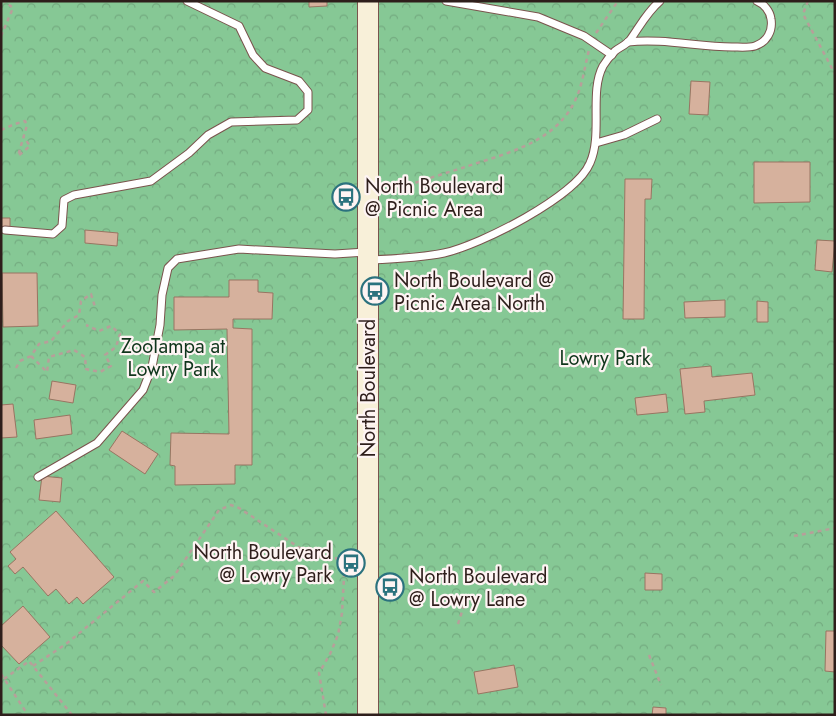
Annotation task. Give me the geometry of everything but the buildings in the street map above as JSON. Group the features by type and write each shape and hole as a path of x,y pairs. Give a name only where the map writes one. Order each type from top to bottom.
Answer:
{"street":[{"name":"North Boulevard","path":"368,1 368,715"}],"lane":[{"path":"5,230 53,234 62,226 64,200 74,195 151,181 189,153 208,135 231,122 298,120 308,110 308,92 299,81 265,68 253,55 239,26 187,1"},
{"path":"446,1 538,17 562,25 592,41 612,55"},
{"path":"38,477 97,443 143,390 152,367 160,325 162,295 168,268 177,259 239,250 415,257 445,253 479,241 530,215 567,190 582,178 590,163 596,142 598,81 603,67 612,55 628,42 651,8 660,1"},
{"path":"628,42 642,40 725,47 754,47 769,37 771,20 768,10 758,1"},
{"path":"596,142 624,134 657,119"}],"path":[{"path":"1,36 13,8 4,1"},
{"path":"386,192 507,153 547,133 564,119 572,107 582,80 592,41 598,28 618,1"},
{"path":"808,1 803,14 835,74"},
{"path":"1,130 25,121 27,125 23,136 18,156 30,146 23,136"},
{"path":"16,368 20,361 31,356 39,344 51,341 68,321 79,315 81,301 91,294 94,306"},
{"path":"31,356 47,372 49,357 74,350 85,357 86,369 100,372 111,366 105,355 116,347 120,334 110,326 99,330 86,325"},
{"path":"33,666 66,644 143,581 154,592 174,576 219,510 231,505 239,508 309,554 317,557 345,559 342,613 333,648 319,673 326,715"},
{"path":"794,536 835,528"},
{"path":"458,624 467,596"},
{"path":"649,655 662,684"},
{"path":"4,679 29,661 72,715"},
{"path":"1,674 28,715"}],"green space":[{"name":"ZooTampa at Lowry Park","path":"1,1 361,1 361,715 1,715"},
{"name":"Lowry Park","path":"375,1 835,1 835,715 373,715"}],"place":[{"name":"North Boulevard @ Picnic Area","path":"346,197"},
{"name":"North Boulevard @ Picnic Area North","path":"375,291"},
{"name":"North Boulevard @ Lowry Park","path":"351,563"},
{"name":"North Boulevard @ Lowry Lane","path":"390,587"}]}
